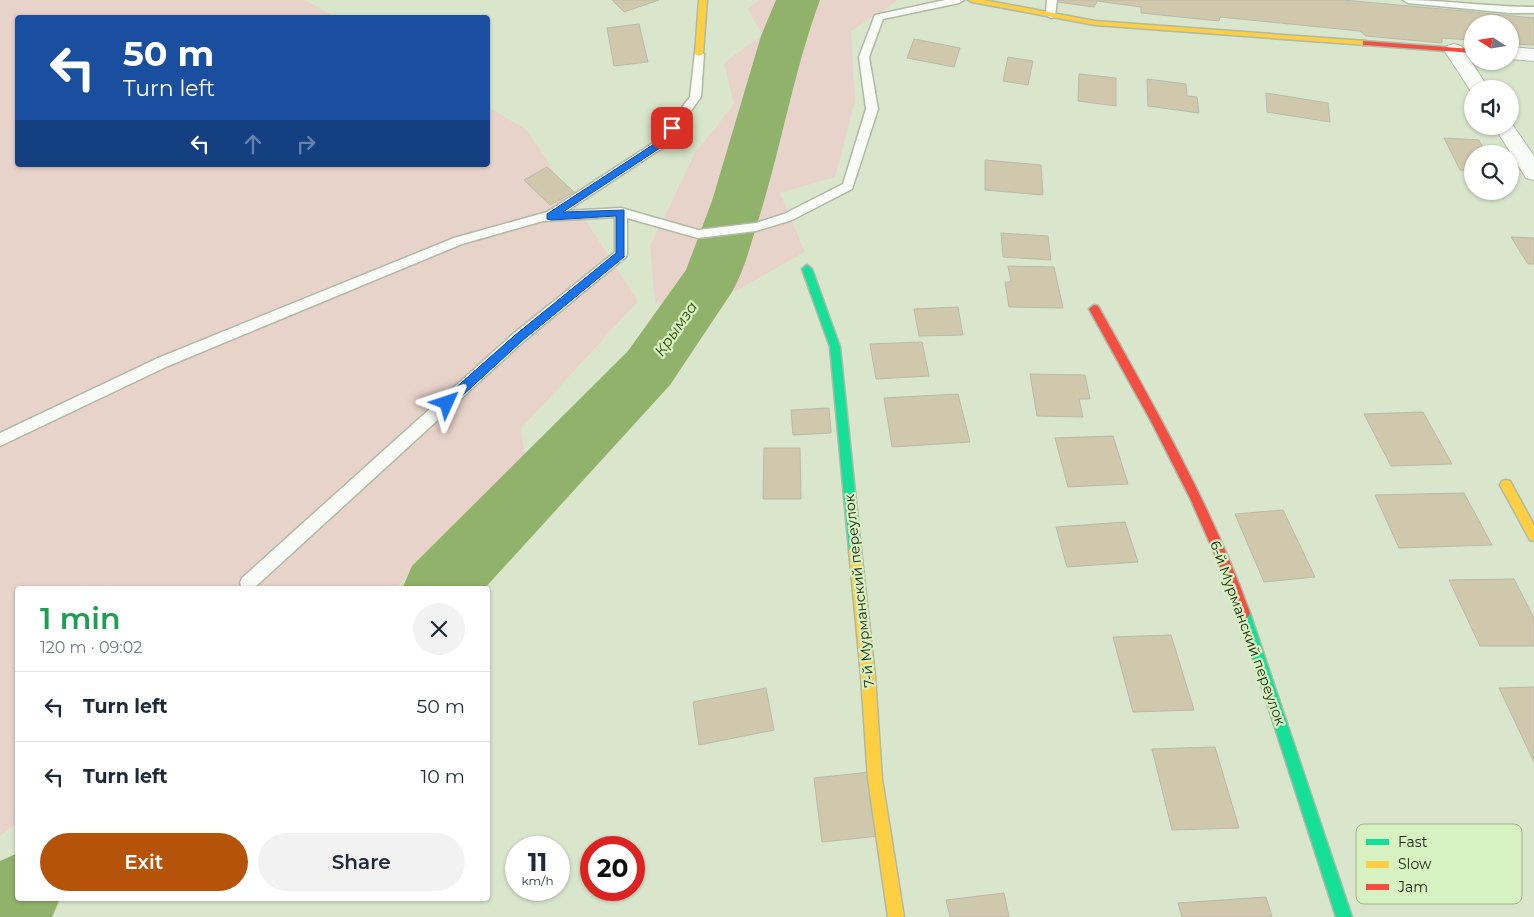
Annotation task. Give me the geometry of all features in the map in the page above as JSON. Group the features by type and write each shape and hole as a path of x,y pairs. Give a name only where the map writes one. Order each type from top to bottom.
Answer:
{"street":[{"path":"699,54 703,0"},
{"path":"972,0 1095,23 1463,50 1475,80"},
{"path":"1519,54 1534,55"},
{"path":"1510,135 1534,173"},
{"name":"7-й Мурманский переулок","path":"807,269 835,347 867,666 875,779 896,917"},
{"name":"6-й Мурманский переулок","path":"1094,309 1191,484 1232,581 1344,917"},
{"path":"1506,486 1534,536"}],"lane":[{"path":"0,440 163,362 458,241 551,216 621,212 698,234 756,227 788,217 848,186 872,109 864,57 879,17 959,0"},
{"path":"1051,15 1052,0"},
{"path":"1408,0 1510,10 1534,10"},
{"path":"551,216 660,144 695,97 699,54"},
{"path":"248,582 518,338 621,254 621,212"}],"shaded area":[{"path":"0,0 305,0 331,15 15,15 15,167 490,167 490,108 527,130 638,301 521,429 527,467 397,586 15,586 15,825 0,836"},
{"path":"759,0 899,0 851,31 855,101 835,177 780,193 805,252 736,291 655,304 650,246 695,153 734,104 724,63 762,35 748,9"}],"building":[{"path":"612,0 659,0 624,12"},
{"path":"1058,0 1343,0 1504,15 1464,15 1464,39 1442,38 1442,43 1366,36 1360,31 1220,17 1219,21 1141,13 1141,7 1097,1 1094,7 1057,2"},
{"path":"1519,17 1534,18 1534,45 1519,44"},
{"path":"639,24 648,62 614,66 607,28"},
{"path":"914,39 960,48 954,67 907,58"},
{"path":"1008,57 1033,61 1028,85 1003,81"},
{"path":"1079,74 1116,78 1116,106 1078,101"},
{"path":"1147,79 1186,84 1187,96 1197,97 1199,113 1148,106"},
{"path":"1266,93 1328,103 1330,122 1267,112"},
{"path":"1444,138 1479,140 1482,145 1464,145 1464,170 1460,170"},
{"path":"985,160 1041,165 1043,195 985,190"},
{"path":"547,167 574,192 550,205 524,180"},
{"path":"1001,233 1048,236 1051,260 1003,257"},
{"path":"1511,237 1534,238 1534,264 1528,264"},
{"path":"1008,266 1054,267 1063,308 1009,307 1005,282 1011,282"},
{"path":"958,307 963,335 919,336 914,309"},
{"path":"922,342 929,376 876,379 870,344"},
{"path":"1030,374 1085,375 1090,399 1079,399 1083,417 1037,416"},
{"path":"958,394 970,442 892,447 884,398"},
{"path":"829,408 831,433 793,435 791,410"},
{"path":"1423,412 1452,464 1391,466 1364,414"},
{"path":"1113,436 1128,484 1068,487 1055,438"},
{"path":"764,448 800,448 801,499 763,499"},
{"path":"1464,493 1492,545 1399,548 1375,495"},
{"path":"1283,510 1315,577 1264,582 1235,514"},
{"path":"1125,522 1138,562 1067,567 1056,527"},
{"path":"1514,579 1534,618 1534,646 1480,646 1449,580"},
{"path":"1171,635 1194,710 1133,712 1113,637"},
{"path":"1534,687 1534,762 1499,688"},
{"path":"766,688 774,730 699,745 693,702"},
{"path":"1215,747 1239,828 1172,830 1152,749"},
{"path":"870,772 879,836 822,842 814,778"},
{"path":"1004,893 1009,917 950,917 946,900"},
{"path":"1266,897 1272,917 1182,917 1178,903"}],"waterway":[{"name":"Крымза","path":"440,586 649,368 712,277 738,201 784,36 798,0"},
{"name":"Крымза","path":"0,908 15,898"}],"traffic: fast":[{"path":"807,269 835,347 855,550"},
{"path":"1244,613 1344,917"}],"traffic: slow":[{"path":"699,54 703,0"},
{"path":"972,0 1095,23 1366,43"},
{"path":"1506,485 1534,536"},
{"path":"855,550 868,676 875,779 896,917"}],"traffic: jam":[{"path":"1366,43 1464,50"},
{"path":"1094,309 1156,420 1195,495 1213,534 1244,613"}],"route":[{"path":"447,403 518,338 621,254 621,212 551,216 660,144 672,128"}]}
